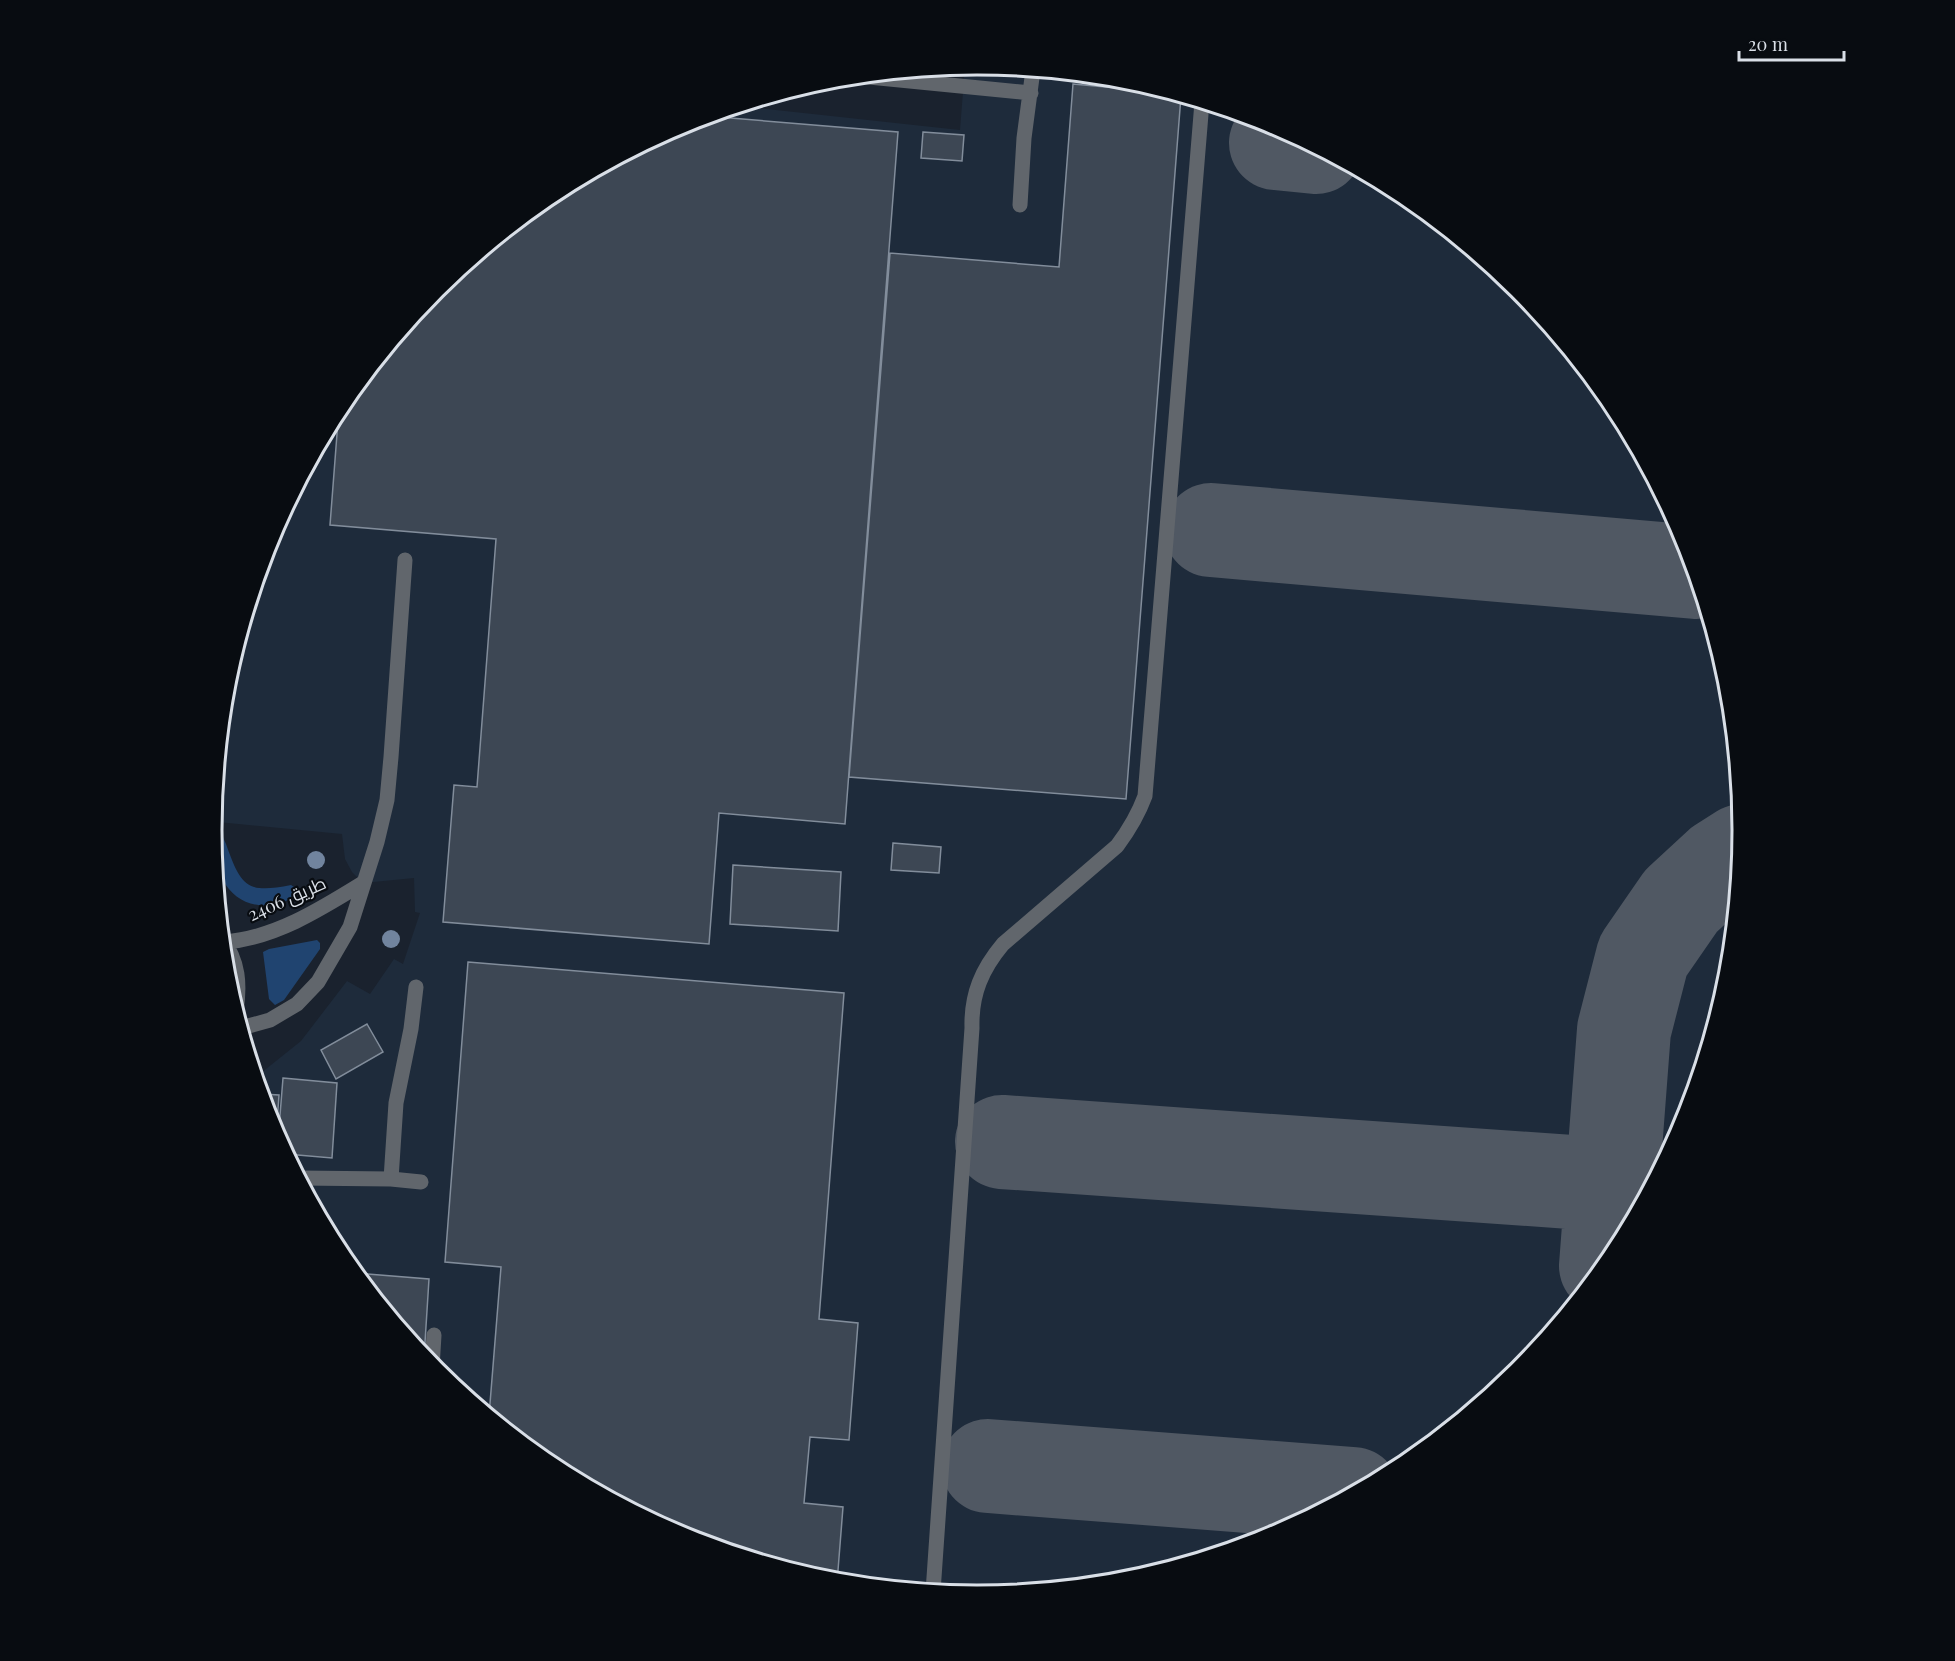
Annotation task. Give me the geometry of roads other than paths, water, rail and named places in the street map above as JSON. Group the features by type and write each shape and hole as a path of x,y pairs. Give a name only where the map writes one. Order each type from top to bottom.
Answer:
{"street":[{"path":"1020,204 1024,138 1032,77"},
{"path":"911,78 1031,93"},
{"path":"934,1584 971,1040 971,1011 974,995 979,978 989,960 1004,944 1117,846 1131,828 1145,796 1201,109"},
{"path":"248,1026 270,1020 297,1004 318,982 350,927 377,842 387,800 405,560"},
{"name":"طريق 2406","path":"230,940 240,940 287,925 363,883"},
{"name":"طريق 2406","path":"233,958 239,986"},
{"path":"391,1179 396,1103 411,1029 416,987"},
{"path":"307,1178 391,1179 421,1182"},
{"path":"433,1354 434,1335"}]}
